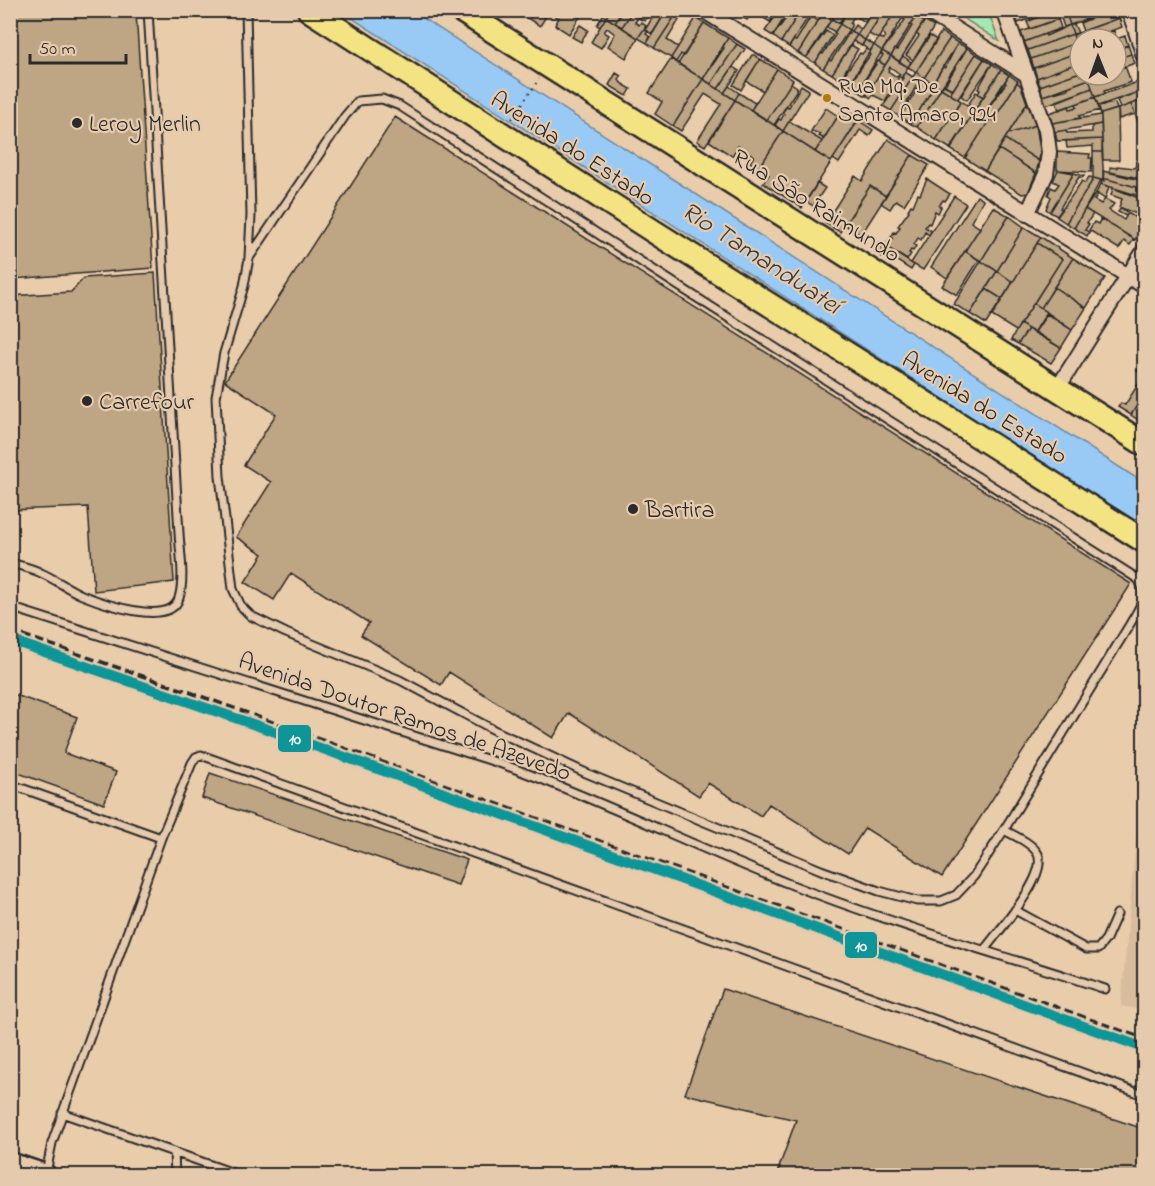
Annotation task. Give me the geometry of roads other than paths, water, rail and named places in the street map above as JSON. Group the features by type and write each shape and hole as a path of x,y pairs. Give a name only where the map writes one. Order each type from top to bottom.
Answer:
{"highway":[{"name":"Avenida do Estado","path":"309,10 653,231 1144,541"},
{"name":"Rua São Raimundo","path":"462,11 1144,444"}],"street":[{"path":"703,10 1144,286"},
{"path":"925,10 1026,74"},
{"path":"1004,10 1046,130 1049,152 1046,174 1027,214"},
{"path":"1130,10 1144,56"},
{"path":"1057,389 1144,251"},
{"path":"10,1161 46,1174"}],"lane":[{"path":"10,563 41,573 80,594 106,604 162,613 172,609 179,599 181,575 179,533 148,10"},
{"path":"246,10 251,215 249,258 244,286 224,353 216,397 220,476 233,589 241,606 251,616 286,633 400,680 496,731 586,774 820,870 879,891 917,901 941,901 956,895 974,876 1135,615 1144,595 1143,586 1138,579 462,145 400,106 382,99 358,101 345,116 249,258"},
{"name":"Avenida Doutor Ramos de Azevedo","path":"10,607 502,764 536,776 718,856 808,891 923,931 1105,989"},
{"path":"46,1174 52,1143 62,1113 160,838 192,763 196,757 201,755 1144,1095"},
{"path":"10,784 160,838"},
{"path":"985,950 1025,896 1037,872 1039,856 1033,848 1004,830"},
{"path":"1015,910 1086,949 1098,949 1106,939 1117,914"},
{"path":"62,1113 242,1176"},
{"path":"174,1152 175,1176"}],"water":[{"name":"Rio Tamanduateí","path":"341,11 412,11 1144,483 1144,528"}],"railway":[{"path":"10,631 189,692 1144,1039"}],"place":[{"name":"Rua Mq. De Santo Amaro, 924","path":"827,98"},
{"name":"Leroy Merlin","path":"77,123"},
{"name":"Carrefour","path":"87,401"},
{"name":"Bartira","path":"633,509"}]}
